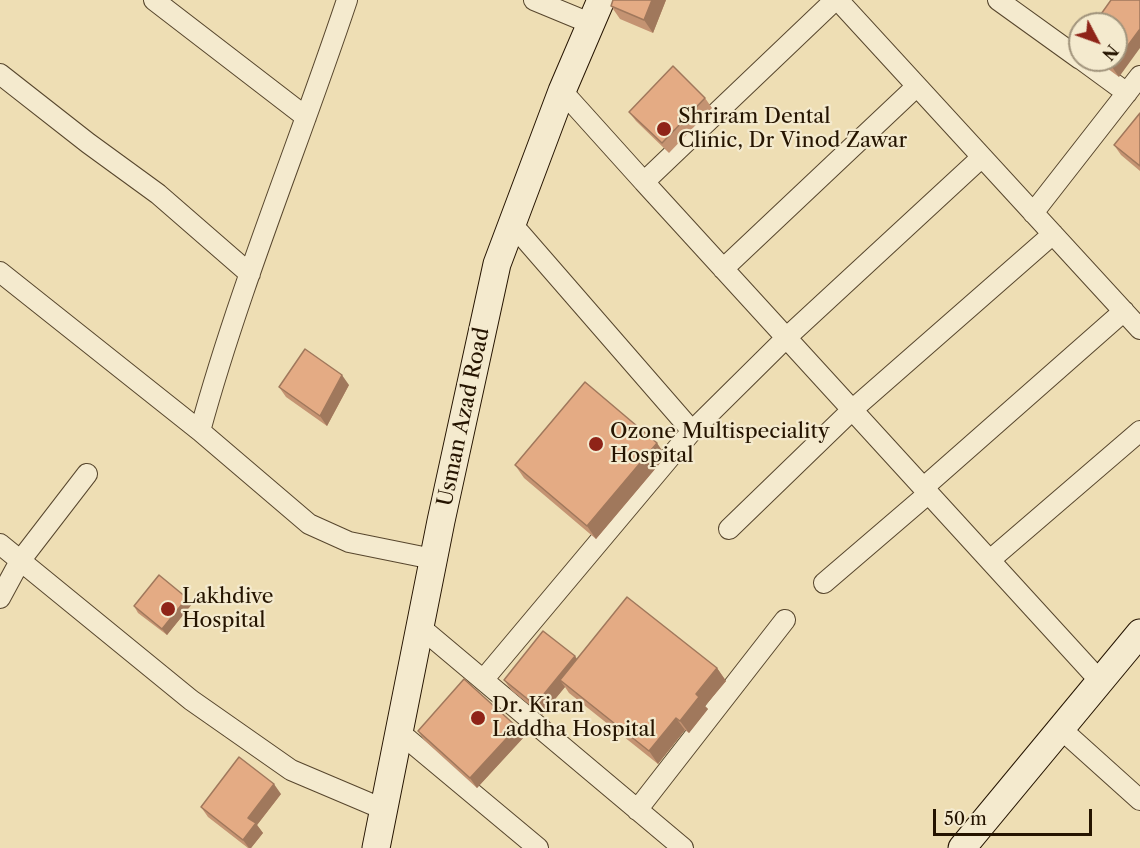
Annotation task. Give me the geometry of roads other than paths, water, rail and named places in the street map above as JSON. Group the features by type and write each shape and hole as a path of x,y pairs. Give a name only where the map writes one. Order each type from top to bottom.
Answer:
{"main road":[{"name":"Usman Azad Road","path":"381,845 384,808 433,559 497,264 562,91 596,12"},
{"path":"962,848 1140,633"}],"street":[{"path":"154,0 306,117"},
{"path":"200,431 250,273 317,90 347,0"},
{"path":"534,0 596,12"},
{"path":"644,182 837,0 1140,329"},
{"path":"998,0 1068,50"},
{"path":"1099,72 1127,93"},
{"path":"0,74 158,194 250,273"},
{"path":"1033,213 1140,76"},
{"path":"723,269 917,86"},
{"path":"562,91 1101,681"},
{"path":"483,680 692,430 786,338 982,157"},
{"path":"512,224 692,430"},
{"path":"729,529 852,410 1053,234"},
{"path":"0,272 200,431 309,524 349,542 433,559"},
{"path":"824,583 1124,311"},
{"path":"990,560 1140,431"},
{"path":"0,598 20,561 87,474"},
{"path":"0,544 191,700 291,770 384,808"},
{"path":"637,810 785,620"},
{"path":"420,627 683,848"},
{"path":"1061,729 1140,800"},
{"path":"399,732 538,848"}],"place":[{"name":"Shriram Dental Clinic, Dr Vinod Zawar","path":"664,129"},
{"name":"Ozone Multispeciality Hospital","path":"596,444"},
{"name":"Lakhdive Hospital","path":"168,609"},
{"name":"Dr. Kiran Laddha Hospital","path":"478,718"}]}
